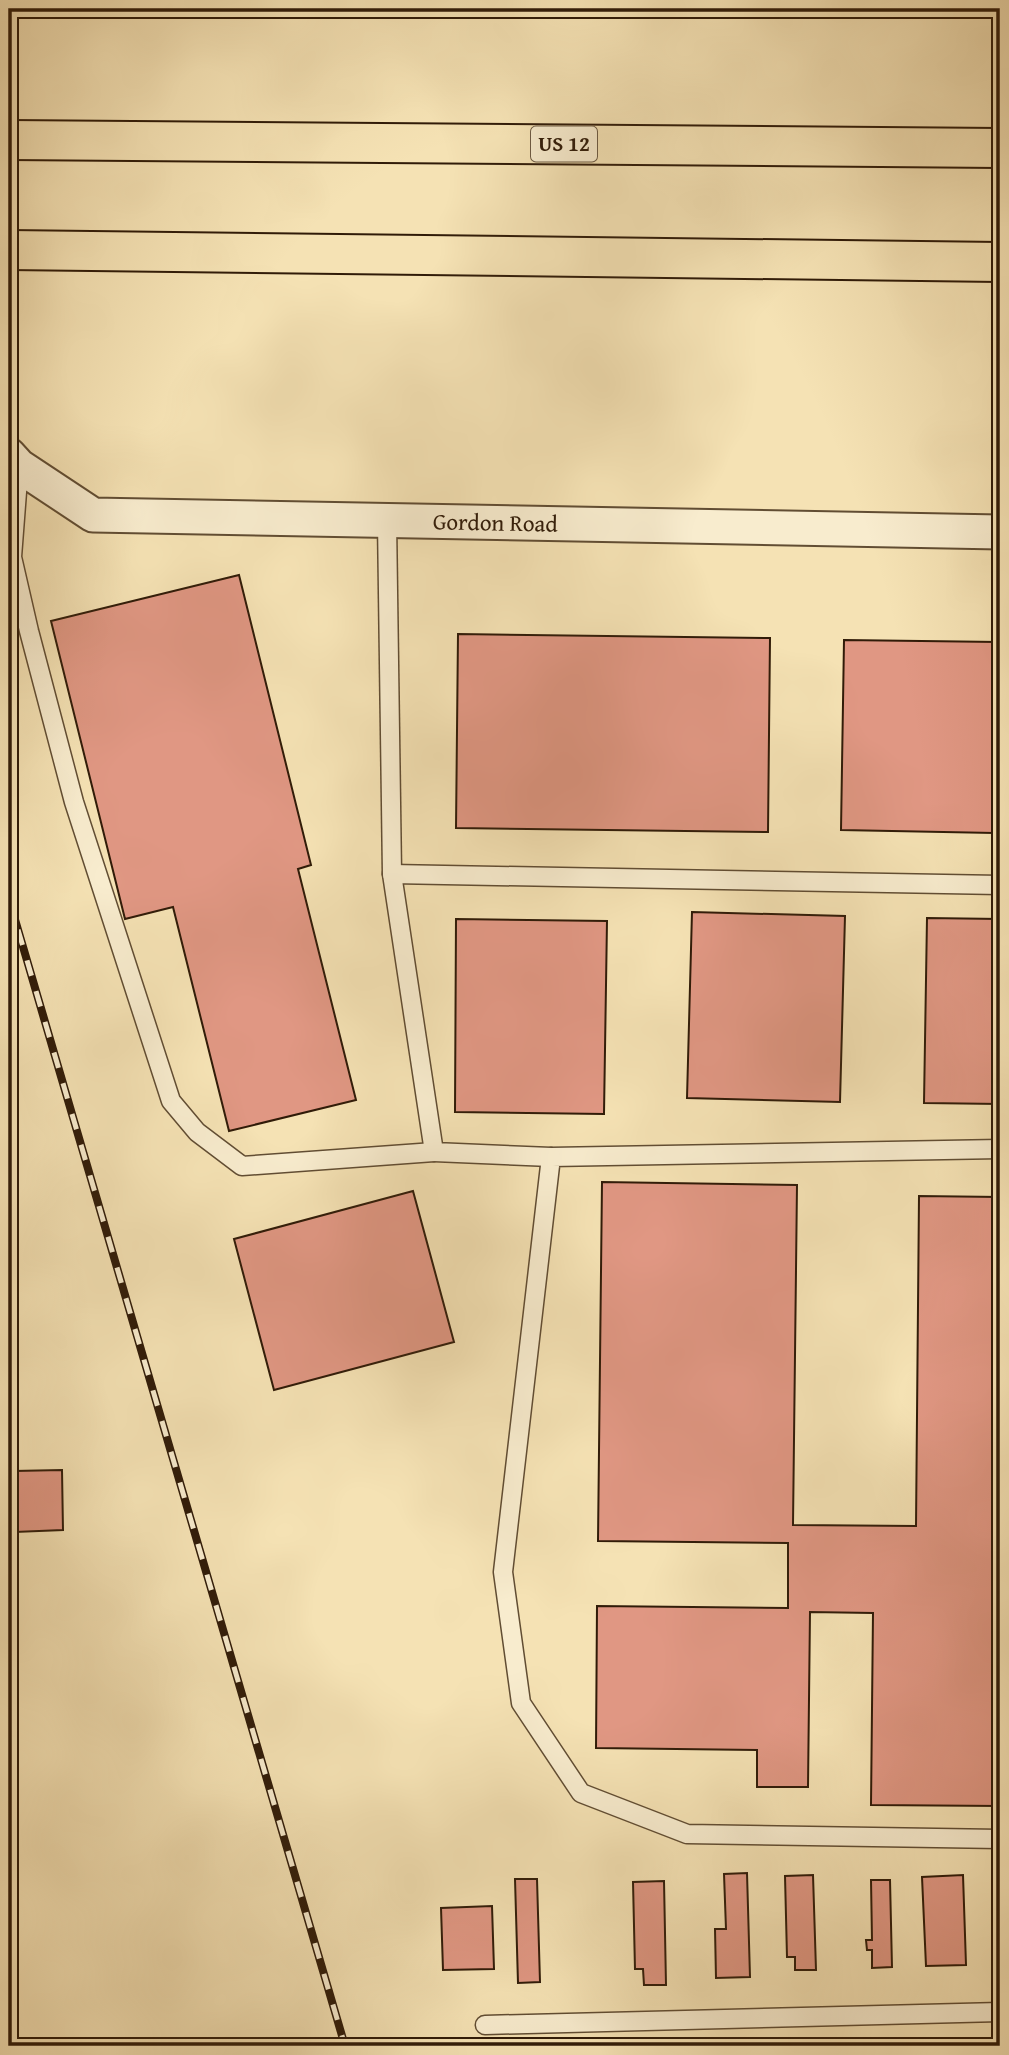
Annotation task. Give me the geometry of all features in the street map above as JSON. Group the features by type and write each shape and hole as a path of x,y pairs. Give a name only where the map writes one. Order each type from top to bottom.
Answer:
{"highway":[{"name":"US 12","path":"9,140 1000,148"},
{"path":"9,250 1000,262"},
{"path":"792,260 1000,280"}],"street":[{"name":"Gordon Road","path":"12,465 93,515 1000,532"}],"lane":[{"path":"12,465 12,557 29,631 74,802 171,1101 197,1132 242,1166 434,1152 551,1157 1000,1149"},
{"path":"387,521 392,874 434,1152"},
{"path":"392,874 1000,885"},
{"path":"551,1157 503,1572 521,1703 581,1793 687,1834 1000,1839"},
{"path":"485,2025 1000,2012"}],"building":[{"path":"239,575 311,865 298,869 356,1100 229,1131 173,907 125,919 51,621"},
{"path":"458,634 770,638 768,832 456,828"},
{"path":"844,640 998,642 994,833 841,830"},
{"path":"692,912 845,916 840,1102 687,1098"},
{"path":"927,918 1000,919 1000,1104 924,1103"},
{"path":"456,919 607,921 604,1114 455,1112"},
{"path":"602,1182 797,1185 793,1525 916,1526 919,1196 1000,1197 1000,1806 871,1805 873,1613 810,1612 808,1787 757,1787 757,1750 596,1748 597,1606 788,1608 788,1543 598,1541"},
{"path":"413,1191 454,1342 274,1390 234,1239"},
{"path":"62,1470 63,1530 15,1532 14,1471"},
{"path":"747,1873 750,1977 716,1978 715,1929 726,1929 724,1874"},
{"path":"813,1875 816,1970 795,1970 795,1957 787,1957 785,1876"},
{"path":"963,1875 966,1965 926,1966 922,1877"},
{"path":"515,1879 537,1879 540,1982 518,1983"},
{"path":"871,1880 890,1880 892,1967 872,1968 872,1950 867,1950 866,1940 872,1940"},
{"path":"664,1881 666,1985 644,1985 643,1969 635,1969 633,1882"},
{"path":"492,1906 494,1969 443,1970 441,1908"}],"railway":[{"path":"9,899 345,2046"}]}
